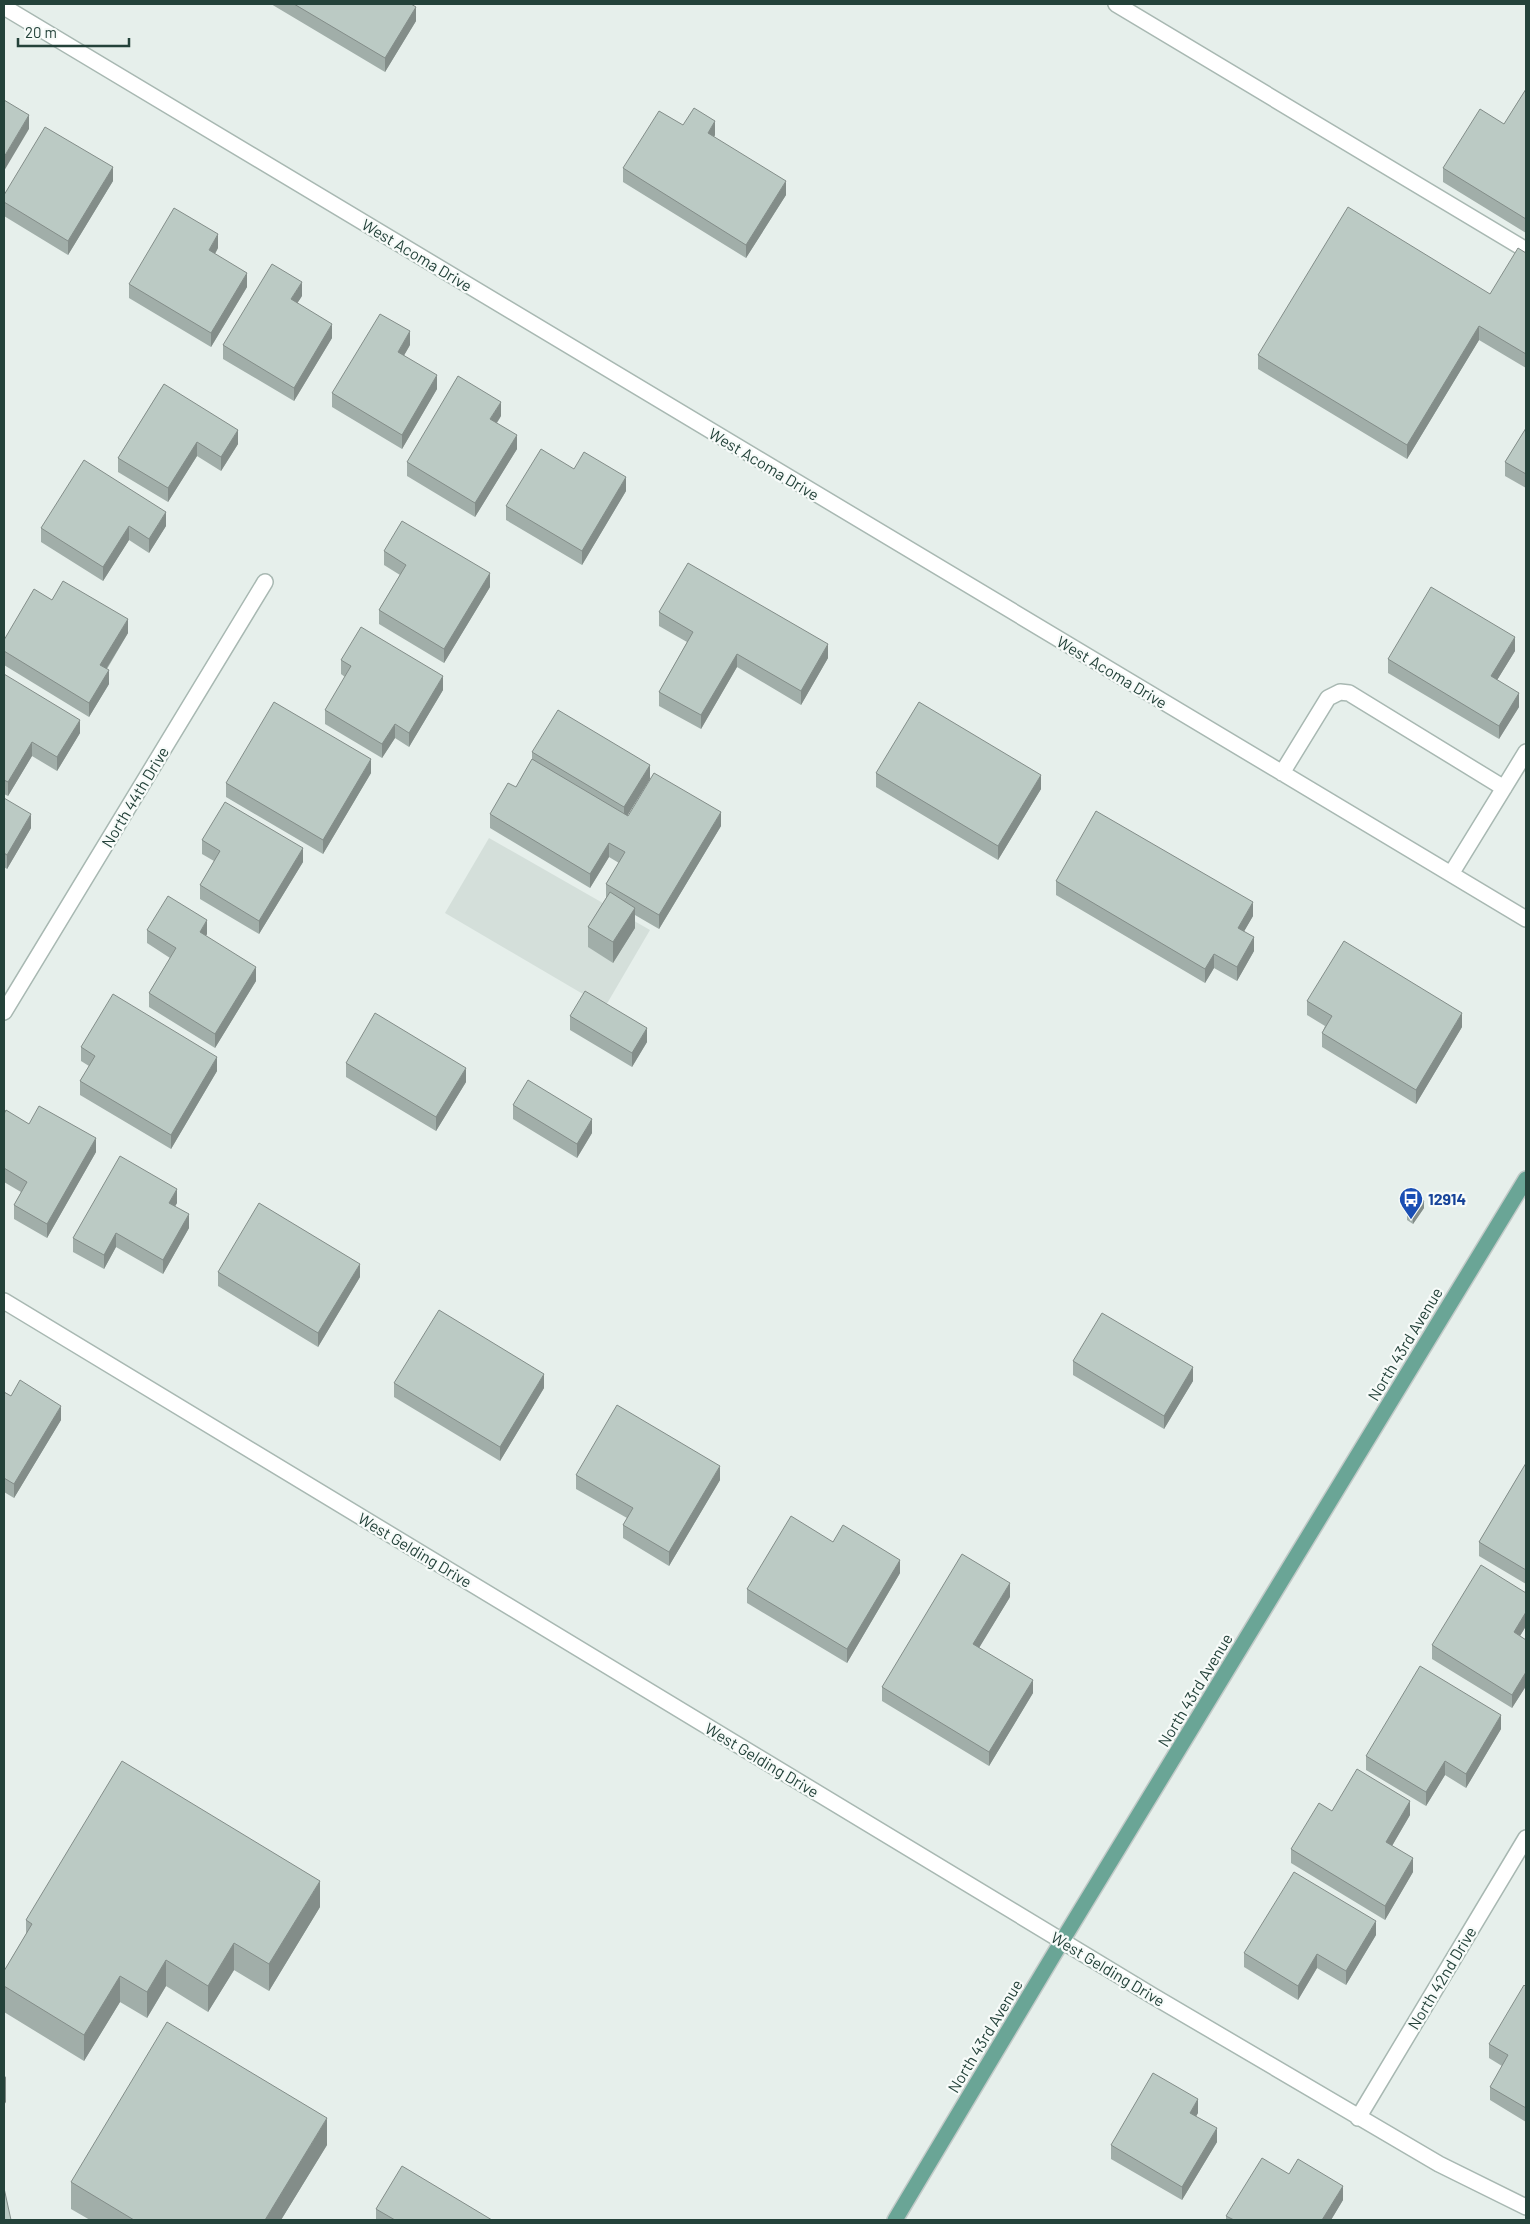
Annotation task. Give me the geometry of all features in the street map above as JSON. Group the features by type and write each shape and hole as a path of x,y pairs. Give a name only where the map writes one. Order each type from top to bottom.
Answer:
{"main road":[{"name":"North 43rd Avenue","path":"895,2220 1062,1941 1526,1179"}],"street":[{"path":"1116,4 1526,250"},
{"name":"West Acoma Drive","path":"4,7 1526,919"},
{"name":"North 44th Drive","path":"4,1012 266,582"},
{"path":"1282,773 1328,698 1340,692 1349,693 1504,788"},
{"path":"1451,874 1526,752"},
{"name":"West Gelding Drive","path":"4,1301 1358,2118 1439,2164 1526,2207"},
{"name":"North 42nd Drive","path":"1358,2118 1526,1838"}],"shaded area":[{"path":"489,838 650,930 605,1007 445,913"}],"building":[{"path":"294,4 411,4 416,7 385,58"},
{"path":"1526,89 1526,219 1443,168 1480,109 1504,124"},
{"path":"4,100 29,115 4,157"},
{"path":"694,108 715,121 708,133 786,181 746,245 623,168 659,111 683,125"},
{"path":"45,127 113,167 68,241 4,202 4,195"},
{"path":"1348,207 1490,294 1518,248 1526,253 1526,354 1479,326 1407,445 1258,355"},
{"path":"174,208 218,234 209,250 247,273 211,333 129,284"},
{"path":"272,264 302,282 291,299 332,324 294,388 223,345"},
{"path":"380,314 410,331 398,352 437,375 402,435 332,393"},
{"path":"458,376 501,402 490,419 517,435 475,503 407,462"},
{"path":"164,384 238,430 221,457 197,442 168,488 118,458"},
{"path":"1526,428 1526,474 1505,462"},
{"path":"541,449 574,469 584,452 626,477 582,551 506,506"},
{"path":"84,460 166,512 149,539 129,526 103,567 41,528"},
{"path":"402,521 490,573 444,649 379,610 406,565 384,551"},
{"path":"688,563 828,644 801,691 737,654 701,715 659,692 693,632 659,612"},
{"path":"63,581 128,619 100,665 109,670 89,703 4,651 4,640 34,589 52,600"},
{"path":"1431,587 1515,637 1491,676 1519,693 1499,726 1388,659"},
{"path":"361,627 443,676 409,733 395,724 382,744 325,710 351,666 341,660"},
{"path":"4,674 80,720 57,757 32,742 8,782 4,780"},
{"path":"274,702 371,759 323,840 226,783"},
{"path":"919,702 1041,775 998,846 876,773"},
{"path":"558,710 650,765 624,807 532,752"},
{"path":"532,759 628,816 654,773 721,812 659,915 606,884 625,852 609,843 590,874 490,814 508,783 516,787"},
{"path":"4,798 31,814 7,855 4,853"},
{"path":"225,802 303,848 259,921 200,885 220,851 202,840"},
{"path":"1096,811 1253,902 1238,928 1254,937 1237,967 1214,954 1205,969 1056,881"},
{"path":"610,892 635,908 613,942 588,927"},
{"path":"168,896 207,920 200,932 256,967 215,1034 149,993 176,948 147,930"},
{"path":"1344,941 1462,1013 1416,1090 1322,1033 1332,1016 1307,1001"},
{"path":"585,991 647,1028 632,1053 570,1016"},
{"path":"113,994 217,1057 171,1135 80,1081 95,1056 81,1047"},
{"path":"375,1013 466,1068 436,1117 346,1063"},
{"path":"528,1080 592,1119 577,1144 513,1105"},
{"path":"39,1106 96,1138 47,1224 14,1205 27,1182 4,1168 4,1114 6,1110 29,1124"},
{"path":"120,1156 177,1189 169,1203 189,1214 163,1260 116,1233 104,1255 73,1238"},
{"path":"1417,1197 1424,1201 1413,1217 1407,1213"},
{"path":"259,1203 360,1264 318,1333 218,1272"},
{"path":"439,1310 544,1374 500,1447 394,1383"},
{"path":"1102,1313 1193,1367 1164,1416 1073,1361"},
{"path":"20,1380 61,1406 14,1484 4,1478 4,1392 11,1396"},
{"path":"617,1405 720,1466 669,1552 623,1525 633,1508 576,1475"},
{"path":"1526,1463 1526,1570 1479,1542"},
{"path":"791,1516 833,1542 843,1525 900,1560 847,1649 747,1589"},
{"path":"962,1554 1010,1583 973,1644 1033,1680 989,1752 882,1687"},
{"path":"1481,1565 1526,1593 1526,1612 1514,1632 1526,1640 1526,1672 1512,1695 1432,1645"},
{"path":"1420,1666 1501,1715 1466,1774 1445,1761 1426,1792 1366,1756"},
{"path":"122,1761 320,1881 269,1964 234,1943 208,1986 166,1960 147,1992 120,1976 84,2035 4,1986 4,1971 32,1924 26,1920"},
{"path":"1357,1769 1410,1801 1386,1842 1413,1858 1385,1906 1291,1849 1319,1803 1332,1811"},
{"path":"1294,1872 1376,1921 1346,1971 1317,1954 1298,1986 1244,1953"},
{"path":"1524,1985 1526,1987 1526,2108 1490,2087 1508,2055 1489,2044"},
{"path":"167,2022 327,2118 265,2220 134,2220 71,2182"},
{"path":"1153,2073 1198,2099 1190,2113 1217,2128 1182,2187 1111,2145"},
{"path":"1262,2158 1289,2174 1298,2159 1343,2186 1322,2220 1234,2220 1226,2216"},
{"path":"402,2166 492,2220 395,2220 376,2209"},
{"path":"4,2188 11,2220 4,2220"}],"place":[{"name":"12914","path":"1411,1220"}]}
